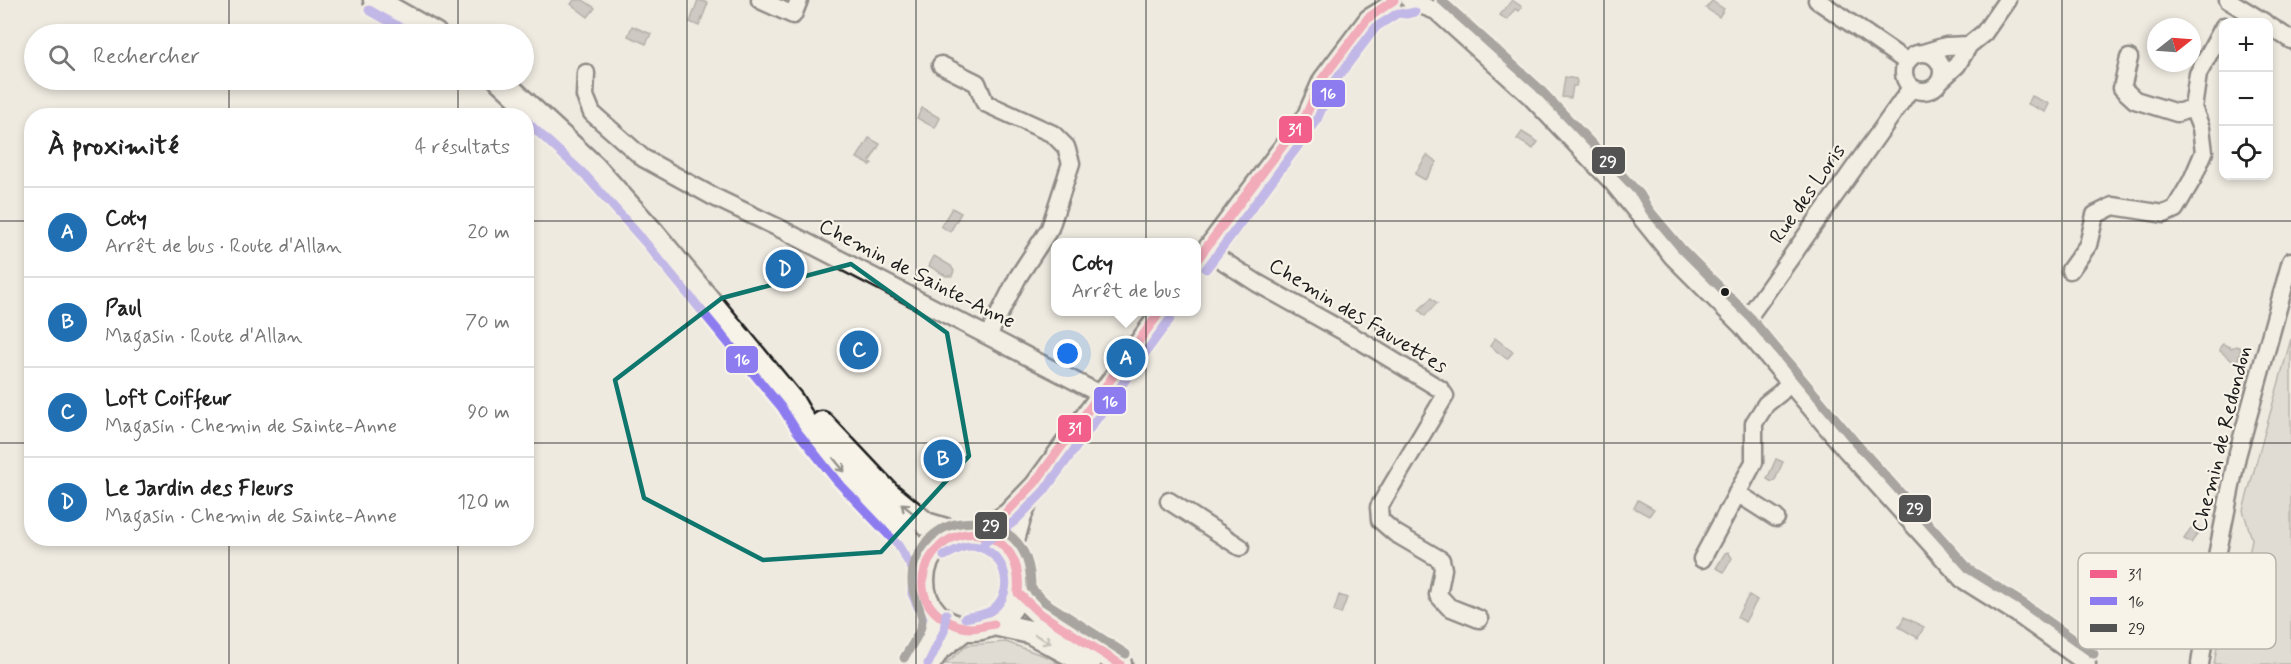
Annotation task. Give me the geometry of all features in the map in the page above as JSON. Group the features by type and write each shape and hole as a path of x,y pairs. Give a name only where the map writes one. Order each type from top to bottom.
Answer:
{"main road":[{"path":"375,0 417,24"},
{"path":"512,90 532,108"},
{"path":"534,110 602,175 653,233 792,401 805,423 845,473 908,538 925,567"},
{"path":"792,401 816,417 888,493 926,524 991,537 1003,544 1012,555 1020,580 1013,606 994,624 981,629 968,630 950,624 934,613 924,591 925,567 938,546 968,534"},
{"path":"1018,593 1038,612 1120,664"},
{"path":"994,624 1030,632 1089,664"}],"street":[{"path":"760,0 793,15 800,0"},
{"path":"1368,18 1370,5 1374,0"},
{"path":"1201,256 1306,115 1322,79 1368,18 1394,0 1411,0 1433,6 1530,96 1631,202 1640,218 1672,256 1742,326 1791,381 1847,451 1962,579 2016,613 2082,663"},
{"path":"1817,0 1907,62"},
{"path":"1969,45 1946,46 1917,54 1907,62 1904,75 1911,88 1922,91 1937,85 1958,65 1969,45 1984,33 2007,0"},
{"path":"2226,18 2231,2 2257,18"},
{"path":"2273,28 2291,40"},
{"path":"2070,270 2088,245 2095,215 2113,206 2164,214 2175,209 2192,180 2204,152 2201,128 2193,108 2198,74 2219,34"},
{"path":"1923,53 1938,60 1942,71 1941,80"},
{"path":"2129,58 2122,88 2135,100 2177,113 2193,108"},
{"path":"941,65 977,83 986,103 1053,134 1066,147 1071,163 1050,228 1018,277 988,336"},
{"name":"Chemin de Sainte-Anne","path":"586,73 585,96 592,113 643,158 712,196 783,230 1100,394"},
{"name":"Rue des Loris","path":"1742,326 1911,88"},
{"name":"Chemin des Fauvettes","path":"1201,256 1257,283 1361,341 1440,389 1445,396 1379,507 1380,520 1395,533 1441,560 1443,569 1438,595 1449,607 1479,619"},
{"name":"Chemin de Redondon","path":"2218,553 2237,456 2291,261"},
{"path":"968,534 1007,512 1035,484 1157,316"},
{"path":"1701,559 1754,462 1754,423 1766,404 1791,381"},
{"path":"1012,555 1035,484"},
{"path":"1737,493 1776,518"},
{"path":"1169,501 1240,547"},
{"path":"915,664 933,627 934,613"},
{"path":"932,664 940,652 968,630"},
{"name":"Chemin de Redondon","path":"2200,664 2202,649"}],"highlighted area":[{"path":"851,264 947,333 969,456 881,552 763,560 644,498 615,380 722,298"}],"shaded area":[{"path":"574,0 583,0 595,8 588,17 571,4"},
{"path":"698,0 708,3 699,26 690,22"},
{"path":"1512,0 1522,7 1519,11 1515,9 1507,20 1500,15"},
{"path":"1712,1 1724,9 1719,17 1706,8"},
{"path":"632,26 651,34 646,44 628,36"},
{"path":"1565,77 1576,79 1577,82 1576,86 1573,86 1571,98 1562,97"},
{"path":"2032,96 2049,104 2045,112 2028,104"},
{"path":"922,108 940,118 935,128 917,118"},
{"path":"1522,132 1538,142 1533,149 1517,139"},
{"path":"869,138 880,144 870,165 857,158"},
{"path":"1427,155 1437,162 1425,180 1415,174"},
{"path":"952,208 961,213 950,232 941,226"},
{"path":"934,256 951,266 954,271 952,276 946,276 929,266"},
{"path":"1431,298 1437,303 1425,316 1419,310"},
{"path":"1495,338 1513,352 1507,359 1490,346"},
{"path":"2291,339 2291,664 2214,664 2217,649 2276,649 2276,553 2249,553 2252,539 2243,510"},
{"path":"2223,344 2231,348 2236,346 2241,348 2238,360 2234,362 2220,351"},
{"path":"1776,459 1783,462 1772,482 1767,479"},
{"path":"1638,500 1654,509 1649,516 1634,508"},
{"path":"2194,524 2201,529 2191,543 2184,539"},
{"path":"1728,552 1732,558 1724,572 1716,568"},
{"path":"1339,595 1347,598 1341,614 1334,611"},
{"path":"1749,595 1757,600 1745,622 1737,617"},
{"path":"1904,617 1924,627 1918,638 1899,627"},
{"path":"1006,642 1050,658 1059,664 945,664 968,645"}],"transit line":[{"name":"31","path":"1201,254 1306,115 1322,79 1368,18 1394,0"},
{"name":"29","path":"1441,0 1538,87 1640,194 1650,211 1681,248 1751,318 1856,443 1970,570 2023,603 2078,643"},
{"name":"16","path":"369,10 394,24"},
{"name":"16","path":"1206,269 1316,122 1332,85 1376,27 1398,13 1415,12"},
{"name":"16","path":"534,128 585,175 644,241 782,408 796,430 836,480 898,545 913,570 912,594 923,618"},
{"name":"31","path":"977,533 1007,512 1034,484 1157,316"},
{"name":"16","path":"984,543 1015,521 1044,491 1170,319"},
{"name":"29","path":"904,658 917,636 922,621 912,578 917,556 923,546 940,531 968,522 989,524 1013,538 1022,549 1027,561 1031,588 1045,602 1126,654"},
{"name":"31","path":"994,624 974,628 959,626 941,617 928,603 923,586 925,570 933,555 945,542 961,535 978,534 997,541 1008,551 1015,564 1018,593"},
{"name":"16","path":"944,556 967,546 982,548 999,561 1003,570 1006,581 1005,592 1000,602 989,612 965,618"},
{"name":"31","path":"1018,593 1038,612 1120,664"},
{"name":"16","path":"928,664 944,631 946,614"},
{"name":"29","path":"2087,649 2094,654"}],"place":[{"name":"Le Jardin des Fleurs","path":"785,269"},
{"name":"Loft Coiffeur","path":"859,350"},
{"name":"Coty","path":"1126,358"},
{"name":"Paul","path":"943,459"}]}
